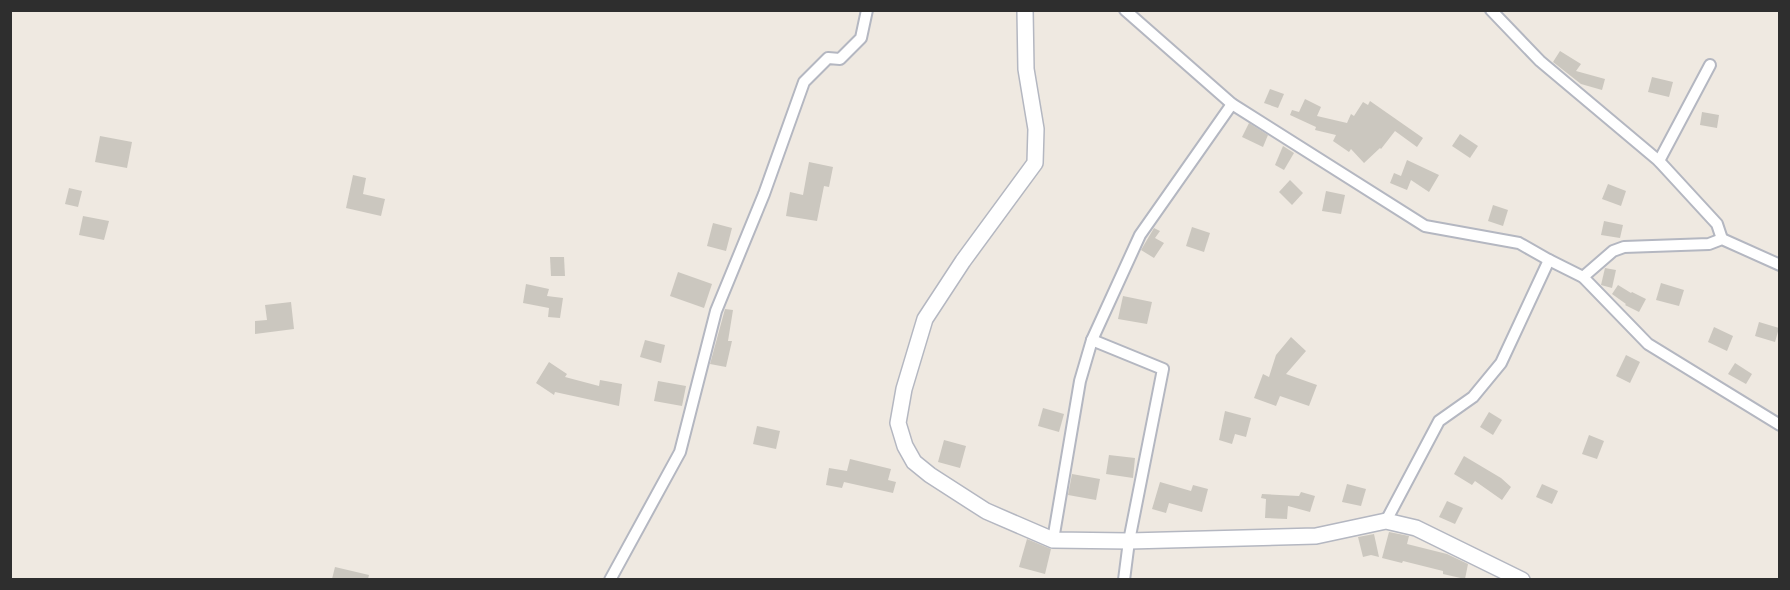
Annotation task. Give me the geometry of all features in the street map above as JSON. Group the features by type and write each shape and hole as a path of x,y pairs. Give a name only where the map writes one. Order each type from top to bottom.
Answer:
{"main road":[{"path":"1025,10 1026,69 1036,129 1035,163 963,261 925,319 904,389 897,423 905,446 914,462 930,476 986,511 1053,540 1128,541 1316,536 1386,521 1416,528 1522,579"}],"street":[{"path":"609,579 680,452 716,311 764,194 804,82 828,58 840,59 861,38 867,10"},
{"path":"1125,10 1232,104 1425,226 1519,243 1549,261 1583,276 1648,344 1779,425"},
{"path":"1491,10 1540,62 1659,161 1717,224 1722,239"},
{"path":"1659,161 1710,65"},
{"path":"1053,540 1080,381 1092,340 1140,235 1232,104"},
{"path":"1583,276 1613,251 1624,247 1708,244 1722,239 1779,265"},
{"path":"1386,521 1439,421 1473,397 1501,363 1549,261"},
{"path":"1092,340 1163,369 1128,541 1124,579"}],"building":[{"path":"1560,51 1581,64 1576,71 1605,79 1602,90 1581,84 1553,62"},
{"path":"1652,77 1673,82 1669,97 1648,92"},
{"path":"1270,89 1284,94 1278,108 1264,103"},
{"path":"1305,99 1321,107 1317,116 1347,123 1351,114 1354,116 1363,102 1368,105 1370,101 1423,138 1417,147 1395,131 1381,149 1364,163 1351,149 1349,152 1333,141 1336,135 1315,130 1316,127 1290,115 1292,110 1299,112"},
{"path":"1702,112 1719,115 1717,128 1700,125"},
{"path":"1249,123 1268,135 1263,147 1242,137"},
{"path":"1460,134 1478,146 1470,158 1452,146"},
{"path":"100,136 132,142 127,168 95,162"},
{"path":"1283,146 1294,153 1284,170 1275,165"},
{"path":"1407,160 1439,175 1429,192 1411,180 1407,190 1390,183 1394,173 1401,176"},
{"path":"809,162 833,167 829,187 824,186 817,221 786,216 790,192 803,195"},
{"path":"353,175 366,178 363,194 385,199 381,216 346,208"},
{"path":"1290,180 1303,193 1292,205 1279,192"},
{"path":"1608,184 1626,191 1621,206 1602,199"},
{"path":"69,188 82,191 78,207 65,204"},
{"path":"1326,191 1345,195 1341,214 1322,211"},
{"path":"1493,205 1508,210 1503,226 1488,221"},
{"path":"83,216 109,221 104,240 79,235"},
{"path":"1604,221 1623,225 1620,238 1601,235"},
{"path":"713,223 732,228 726,251 707,246"},
{"path":"1192,227 1210,233 1204,252 1186,246"},
{"path":"1154,228 1160,231 1155,238 1164,243 1154,258 1141,250"},
{"path":"550,257 564,257 565,276 551,276"},
{"path":"1605,268 1616,270 1612,288 1601,285"},
{"path":"678,272 712,284 704,308 670,296"},
{"path":"1661,283 1684,290 1679,306 1656,300"},
{"path":"526,284 549,289 547,296 563,298 560,318 548,317 549,308 523,303"},
{"path":"1618,285 1646,299 1639,312 1625,305 1612,294"},
{"path":"1123,296 1152,302 1147,324 1118,319"},
{"path":"291,302 294,329 255,334 255,321 267,320 265,305"},
{"path":"725,309 733,310 728,341 732,341 726,367 710,364"},
{"path":"1759,322 1779,328 1775,342 1755,336"},
{"path":"1714,327 1733,336 1727,351 1708,342"},
{"path":"1291,337 1306,351 1286,374 1317,385 1309,406 1280,396 1276,406 1254,398 1263,374 1269,377 1276,355"},
{"path":"645,340 665,345 661,363 640,357"},
{"path":"1626,355 1640,362 1630,383 1616,376"},
{"path":"549,362 567,374 565,377 599,386 600,380 622,384 619,406 555,392 554,395 536,383"},
{"path":"1735,363 1752,374 1746,384 1728,374"},
{"path":"658,381 686,386 682,406 654,401"},
{"path":"1043,408 1064,414 1059,432 1038,426"},
{"path":"1225,411 1251,418 1246,437 1235,434 1232,444 1219,440"},
{"path":"1489,412 1502,420 1493,435 1480,427"},
{"path":"757,426 780,431 776,449 753,444"},
{"path":"1589,435 1604,441 1597,459 1582,454"},
{"path":"944,440 966,446 960,468 938,462"},
{"path":"1109,455 1135,458 1133,478 1106,474"},
{"path":"1464,456 1501,478 1511,487 1502,500 1475,481 1472,485 1454,474"},
{"path":"850,459 891,469 888,480 896,482 893,493 844,482 842,488 826,485 829,468 847,471"},
{"path":"1072,474 1100,479 1096,500 1068,495"},
{"path":"1160,482 1191,491 1193,485 1208,489 1202,512 1169,503 1166,513 1152,509"},
{"path":"1347,484 1366,489 1361,506 1342,502"},
{"path":"1542,484 1558,491 1552,504 1536,497"},
{"path":"1301,492 1315,496 1310,512 1288,506 1287,519 1265,518 1266,499 1261,498 1262,494 1299,496"},
{"path":"1447,501 1463,508 1455,524 1439,517"},
{"path":"1389,532 1409,536 1407,544 1447,554 1468,564 1465,579 1443,574 1443,571 1382,558"},
{"path":"1374,534 1379,557 1371,555 1363,557 1358,537"},
{"path":"1027,539 1051,549 1045,574 1019,567"},
{"path":"335,567 369,575 368,579 332,579"}]}
